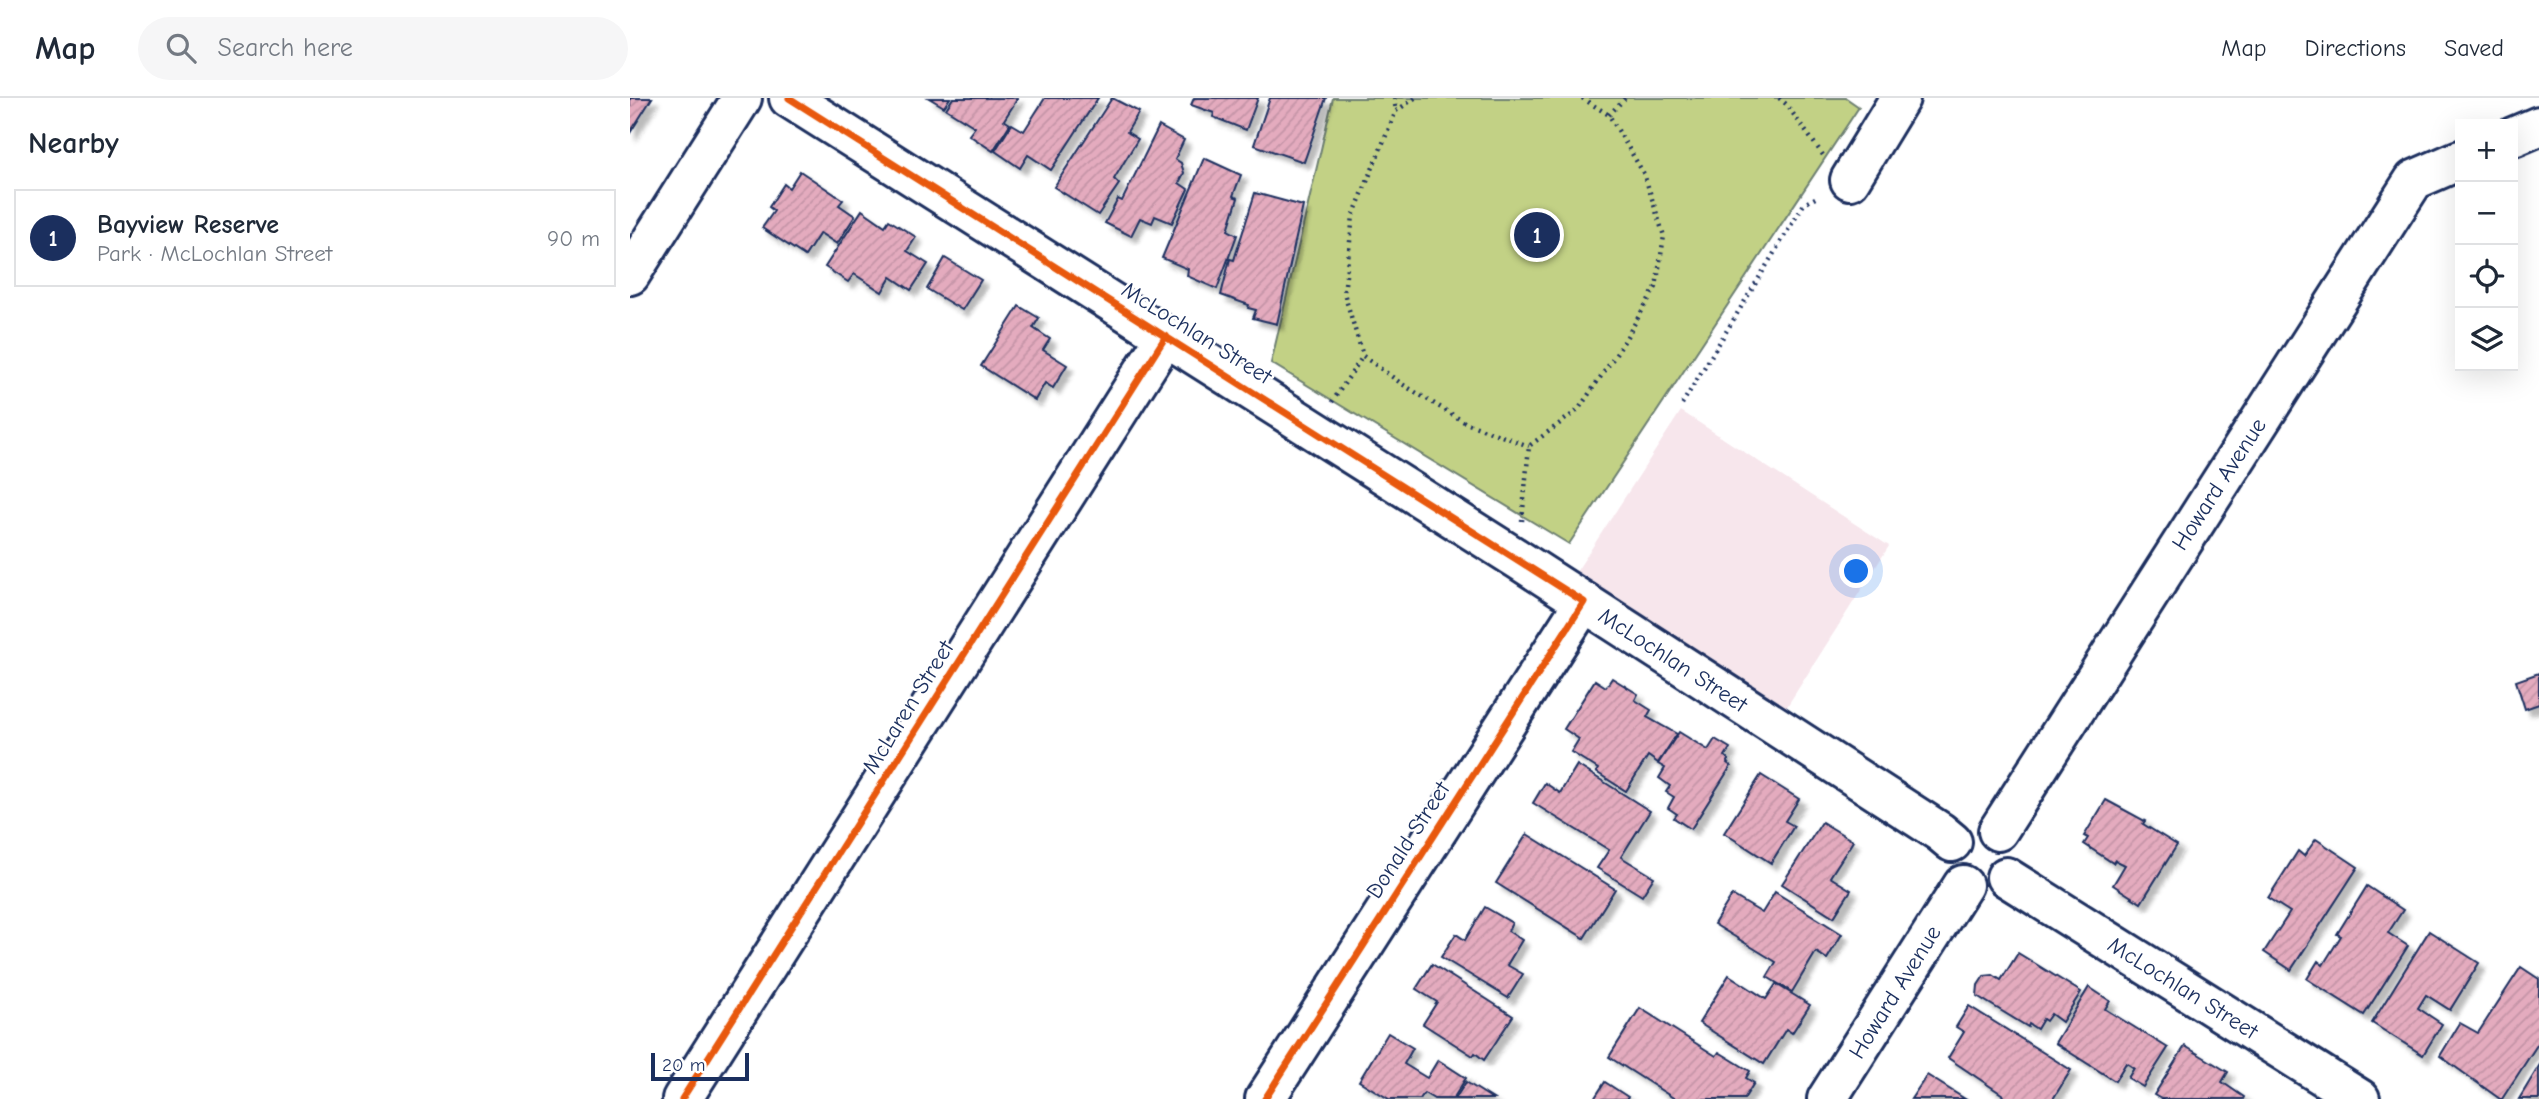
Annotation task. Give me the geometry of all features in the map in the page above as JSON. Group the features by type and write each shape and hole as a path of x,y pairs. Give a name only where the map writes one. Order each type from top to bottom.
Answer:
{"street":[{"path":"630,275 742,98"},
{"name":"McLochlan Street","path":"789,98 1519,560 1952,842"},
{"path":"1850,180 1900,98"},
{"path":"2518,135 2539,126"},
{"name":"Howard Avenue","path":"1998,831 2414,180 2455,162"},
{"name":"McLaren Street","path":"682,1099 1166,336"},
{"name":"Donald Street","path":"1265,1099 1584,602"},
{"path":"1981,826 1998,831 2011,849 2012,859 2006,877 1988,890 1977,890 1963,885 1955,878 1950,868 1948,856 1952,842 1969,828 1981,826"},
{"name":"McLochlan Street","path":"2006,877 2360,1099"},
{"name":"Howard Avenue","path":"1827,1099 1963,885"}],"path":[{"path":"1394,98 1396,111 1353,216 1344,293 1363,356 1402,384 1466,423 1529,446"},
{"path":"1396,111 1415,98"},
{"path":"1519,560 1529,446 1577,410 1619,350 1656,287 1664,236 1644,174 1609,115 1582,98"},
{"path":"1609,115 1625,98"},
{"path":"1682,404 1804,204 1850,180 1824,157 1779,98"},
{"path":"1314,429 1363,356"}],"shaded area":[{"path":"1681,411 1889,546 1779,719 1569,583"}],"green space":[{"path":"1333,98 1846,98 1859,107 1569,544 1271,363"}],"building":[{"path":"630,98 652,98 630,133"},
{"path":"929,98 950,98 944,107"},
{"path":"953,98 1018,98 1004,120 1010,124 993,151 969,135 975,127 946,109"},
{"path":"1045,98 1098,98 1051,170 1028,155 1020,168 995,151 1012,124 1024,131"},
{"path":"1112,98 1139,112 1127,132 1138,139 1114,179 1119,184 1098,215 1054,187"},
{"path":"1194,98 1258,98 1246,130 1213,117 1214,113 1191,105"},
{"path":"1270,98 1326,98 1304,162 1254,145"},
{"path":"1159,126 1184,140 1175,159 1181,163 1184,173 1179,183 1188,189 1172,223 1155,216 1152,223 1140,218 1131,236 1105,223 1118,199 1122,201"},
{"path":"1204,158 1241,175 1233,196 1238,198 1228,230 1237,235 1217,289 1187,276 1188,269 1162,258"},
{"path":"800,171 843,200 839,205 855,216 837,244 820,233 805,256 762,228 774,211 769,207 784,184 789,188"},
{"path":"1255,193 1303,206 1277,324 1253,318 1256,310 1221,295 1230,259 1234,260"},
{"path":"862,210 885,226 889,220 916,237 907,251 928,264 911,290 891,277 882,292 854,274 848,282 825,267"},
{"path":"945,258 981,280 962,310 927,289"},
{"path":"1019,306 1039,318 1033,328 1050,339 1043,350 1067,365 1053,388 1045,383 1035,400 981,366"},
{"path":"2539,673 2539,704 2525,709 2516,681"},
{"path":"1612,678 1638,694 1635,700 1651,710 1647,717 1677,734 1658,763 1648,756 1626,791 1571,752 1579,739 1564,729 1595,680 1606,687"},
{"path":"1679,732 1708,750 1715,739 1730,748 1725,756 1731,766 1691,829 1674,818 1677,814 1668,808 1674,797 1666,792 1670,786 1659,778 1665,768 1658,764"},
{"path":"1577,765 1650,811 1621,857 1654,877 1642,896 1597,868 1609,850 1533,803 1545,783 1560,793"},
{"path":"1761,775 1799,799 1785,821 1794,826 1771,863 1724,833"},
{"path":"2106,800 2145,821 2143,824 2177,845 2141,903 2113,885 2125,865 2115,860 2113,863 2084,844 2088,838 2084,836"},
{"path":"1822,822 1853,841 1830,877 1851,890 1834,917 1782,884"},
{"path":"1527,834 1615,889 1584,938 1496,883"},
{"path":"2316,839 2358,867 2291,970 2264,952 2290,912 2268,898 2298,851 2304,856"},
{"path":"2367,886 2403,910 2388,933 2408,946 2364,1015 2307,979 2318,961 2323,965 2341,936 2337,934"},
{"path":"1775,892 1842,934 1827,959 1816,952 1792,992 1767,977 1776,962 1714,924 1732,895 1762,913"},
{"path":"1485,907 1512,923 1508,931 1522,940 1507,965 1523,974 1508,998 1441,957 1456,934 1465,940"},
{"path":"2429,931 2479,963 2450,1010 2426,995 2418,1008 2442,1024 2423,1055 2372,1023"},
{"path":"2018,953 2081,992 2062,1022 2051,1014 2046,1021 2043,1019 2037,1029 2029,1024 2028,1027 1977,996 1978,985 1984,976 1993,975 2001,980"},
{"path":"1432,964 1513,1016 1484,1060 1475,1053 1473,1056 1423,1024 1437,1002 1416,989"},
{"path":"2521,967 2539,979 2539,1042 2500,1099 2440,1056 2460,1023 2478,1033"},
{"path":"1729,975 1766,999 1776,984 1810,1005 1792,1033 1786,1029 1764,1064 1699,1023"},
{"path":"2089,987 2110,1001 2105,1009 2168,1048 2143,1087 2128,1078 2134,1068 2126,1063 2115,1081 2055,1043"},
{"path":"1969,1006 2071,1070 2053,1099 2000,1099 2003,1095 1948,1058 1964,1032 1956,1027"},
{"path":"1640,1008 1716,1056 1719,1052 1750,1071 1746,1078 1754,1083 1744,1099 1675,1099 1609,1057"},
{"path":"1388,1033 1413,1048 1404,1064 1427,1078 1438,1060 1466,1078 1453,1099 1434,1099 1424,1093 1420,1099 1389,1099 1359,1081"},
{"path":"2185,1046 2228,1072 2222,1082 2244,1097 2243,1099 2161,1099 2154,1095"},
{"path":"2539,1066 2539,1099 2519,1099"},
{"path":"1927,1075 1965,1099 1911,1099"},
{"path":"1466,1082 1493,1099 1455,1099"},
{"path":"1605,1082 1628,1097 1627,1099 1594,1099"}],"cycle path":[{"path":"789,98 1584,602 1265,1099"},
{"path":"682,1099 1166,336"}],"place":[{"name":"Bayview Reserve","path":"1537,235"}]}
